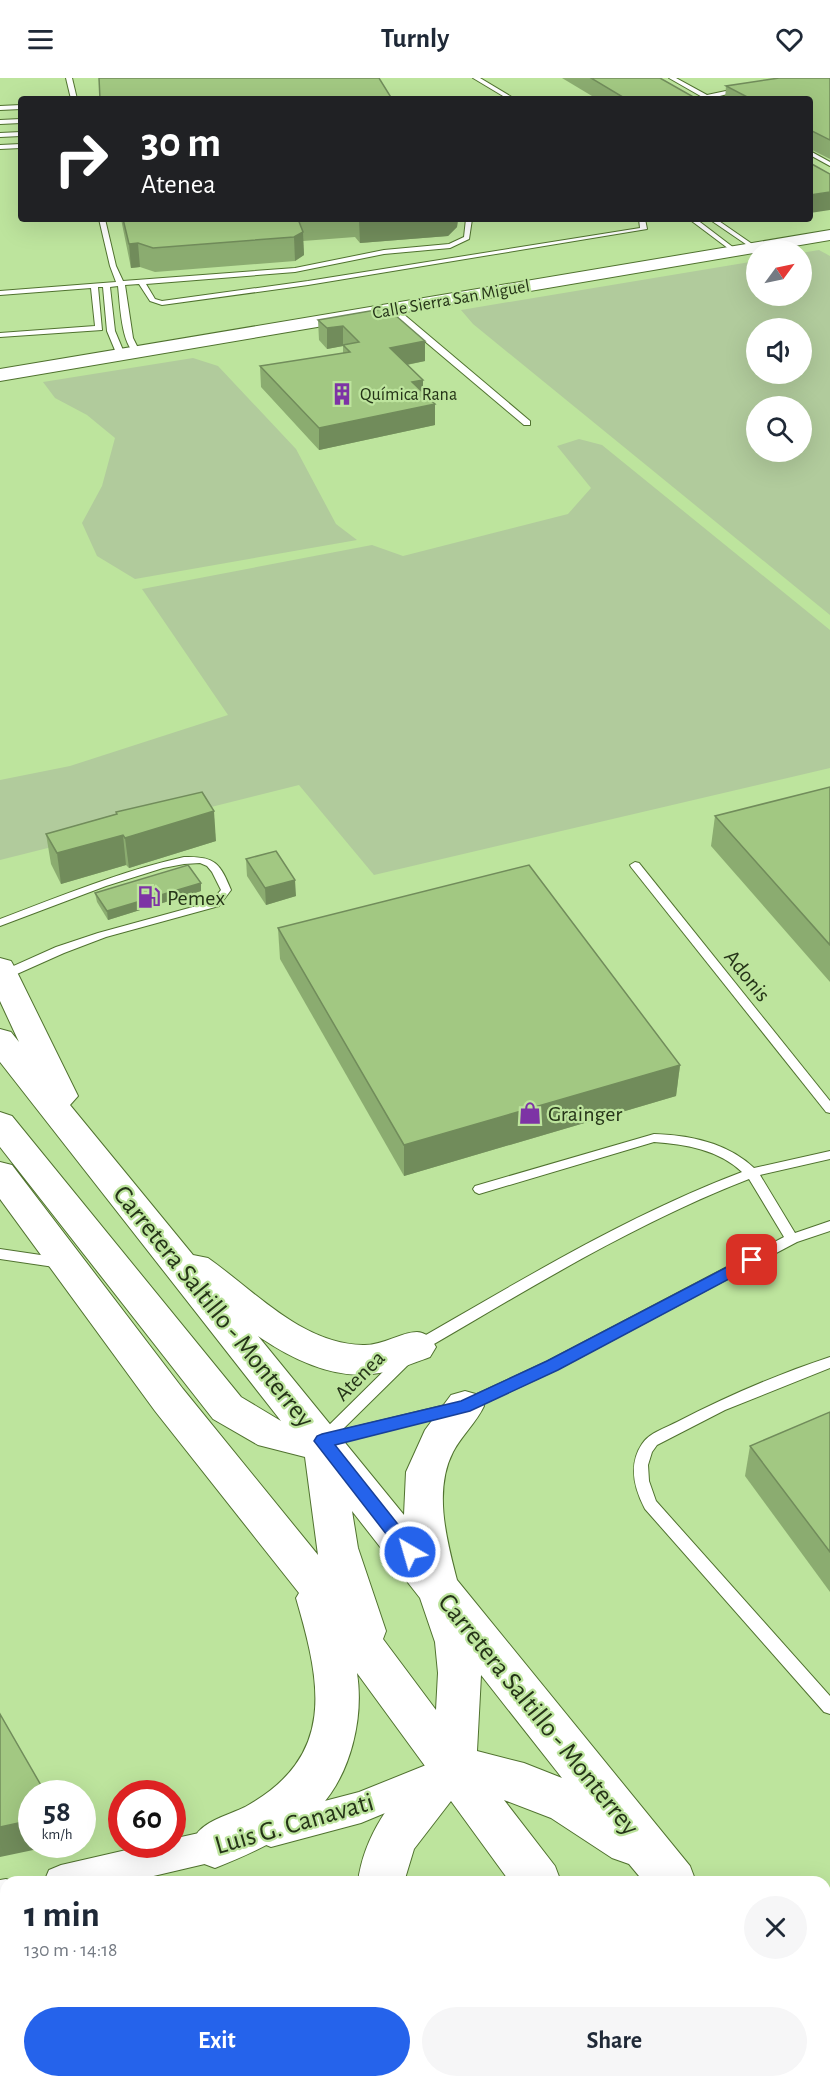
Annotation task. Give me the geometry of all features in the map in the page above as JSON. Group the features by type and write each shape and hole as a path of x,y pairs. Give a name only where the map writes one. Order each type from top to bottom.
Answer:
{"main road":[{"path":"2,972 84,1144"},
{"name":"Carretera Saltillo - Monterrey","path":"0,1040 667,1875"},
{"path":"0,1124 23,1149 201,1378 227,1408 266,1433 290,1441 322,1441 337,1548 376,1666"},
{"path":"0,1174 70,1264 169,1400 309,1574 533,1876"},
{"path":"164,1248 229,1291 282,1333 325,1354 364,1360 389,1356 417,1347"},
{"path":"382,1876 388,1848 400,1826 415,1805 453,1769 458,1665 456,1643 439,1588 424,1504 424,1481 441,1437 465,1406"},
{"path":"215,1846 299,1797 315,1777 334,1735 339,1691 332,1648 309,1574"},
{"path":"453,1769 500,1776 542,1789 617,1833 667,1875"}],"street":[{"name":"Calle Sierra San Miguel","path":"0,359 125,346 392,309 737,243 830,221"},
{"name":"Calle Sierra San Miguel","path":"0,375 125,346 719,239 755,248 830,235"},
{"name":"Luis G. Canavati","path":"87,1876 215,1846 361,1807 453,1769"}],"lane":[{"path":"69,78 73,96"},
{"path":"476,78 507,96"},
{"path":"672,78 704,96"},
{"path":"716,96 749,88"},
{"path":"0,108 18,107"},
{"path":"0,123 18,121"},
{"path":"0,135 18,134"},
{"path":"0,147 18,146"},
{"path":"813,155 830,164"},
{"path":"103,222 113,266 121,285 125,346"},
{"path":"0,293 295,270 384,252 450,246 467,238 469,222"},
{"path":"142,283 152,300 162,303 308,283 644,229 643,222"},
{"path":"696,222 719,239"},
{"path":"715,222 737,243"},
{"path":"450,246 464,259"},
{"path":"295,270 308,283"},
{"path":"106,286 125,346"},
{"path":"0,335 99,328 94,287"},
{"path":"392,309 527,423"},
{"path":"0,923 125,878 188,860 210,863 216,868 226,890 215,904 102,935 2,972"},
{"name":"Adonis","path":"635,865 830,1109"},
{"path":"479,1188 654,1138 687,1141 717,1152 752,1173 792,1239"},
{"name":"Atenea","path":"322,1441 417,1347 618,1234 683,1201 752,1173 830,1155"},
{"name":"Atenea","path":"322,1441 465,1406 553,1365 792,1239 830,1226"},
{"path":"0,1254 70,1264"},
{"path":"830,1362 720,1406 651,1441 644,1449 640,1481 650,1505 830,1707"}],"green space":[{"path":"819,250 830,256 830,615 473,324 461,310 746,263 746,306 812,306 812,251"},
{"path":"193,358 218,366 296,449 336,524 357,540 135,579 97,556 82,523 102,486 115,438 87,415 55,398 43,382"},
{"path":"579,439 602,445 830,630 830,768 374,875 299,785 0,860 0,780 70,766 228,715 142,589 372,545 403,556 568,514 591,488 557,446"}],"building":[{"path":"99,78 379,78 390,96 100,96"},
{"path":"591,78 660,78 692,96 621,96"},
{"path":"779,78 830,78 830,140 813,132 813,96 745,96 726,86"},
{"path":"813,165 830,174 830,192 813,195"},
{"path":"124,222 299,222 303,232 294,237 153,248 138,243 129,244"},
{"name":"Química Rana","path":"387,308 425,341 390,348 423,380 412,382 435,404 319,428 260,366 350,352 343,345 359,342 343,326 327,328 318,320"},
{"path":"830,787 830,945 715,816"},
{"path":"202,792 214,811 125,838 123,835 57,853 46,834 117,814 116,812"},
{"path":"276,851 295,880 265,888 246,859"},
{"path":"188,865 201,883 107,911 95,893"},
{"path":"529,865 680,1065 404,1145 278,928"},
{"path":"830,1412 830,1552 750,1446"},
{"path":"0,1714 38,1780 18,1780 18,1823 0,1827"}],"place":[{"name":"Química Rana","path":"342,394"},
{"name":"Pemex","path":"149,897"},
{"name":"Grainger","path":"530,1113"}],"route":[{"path":"410,1552 322,1441 465,1406 553,1365 752,1260"}]}
